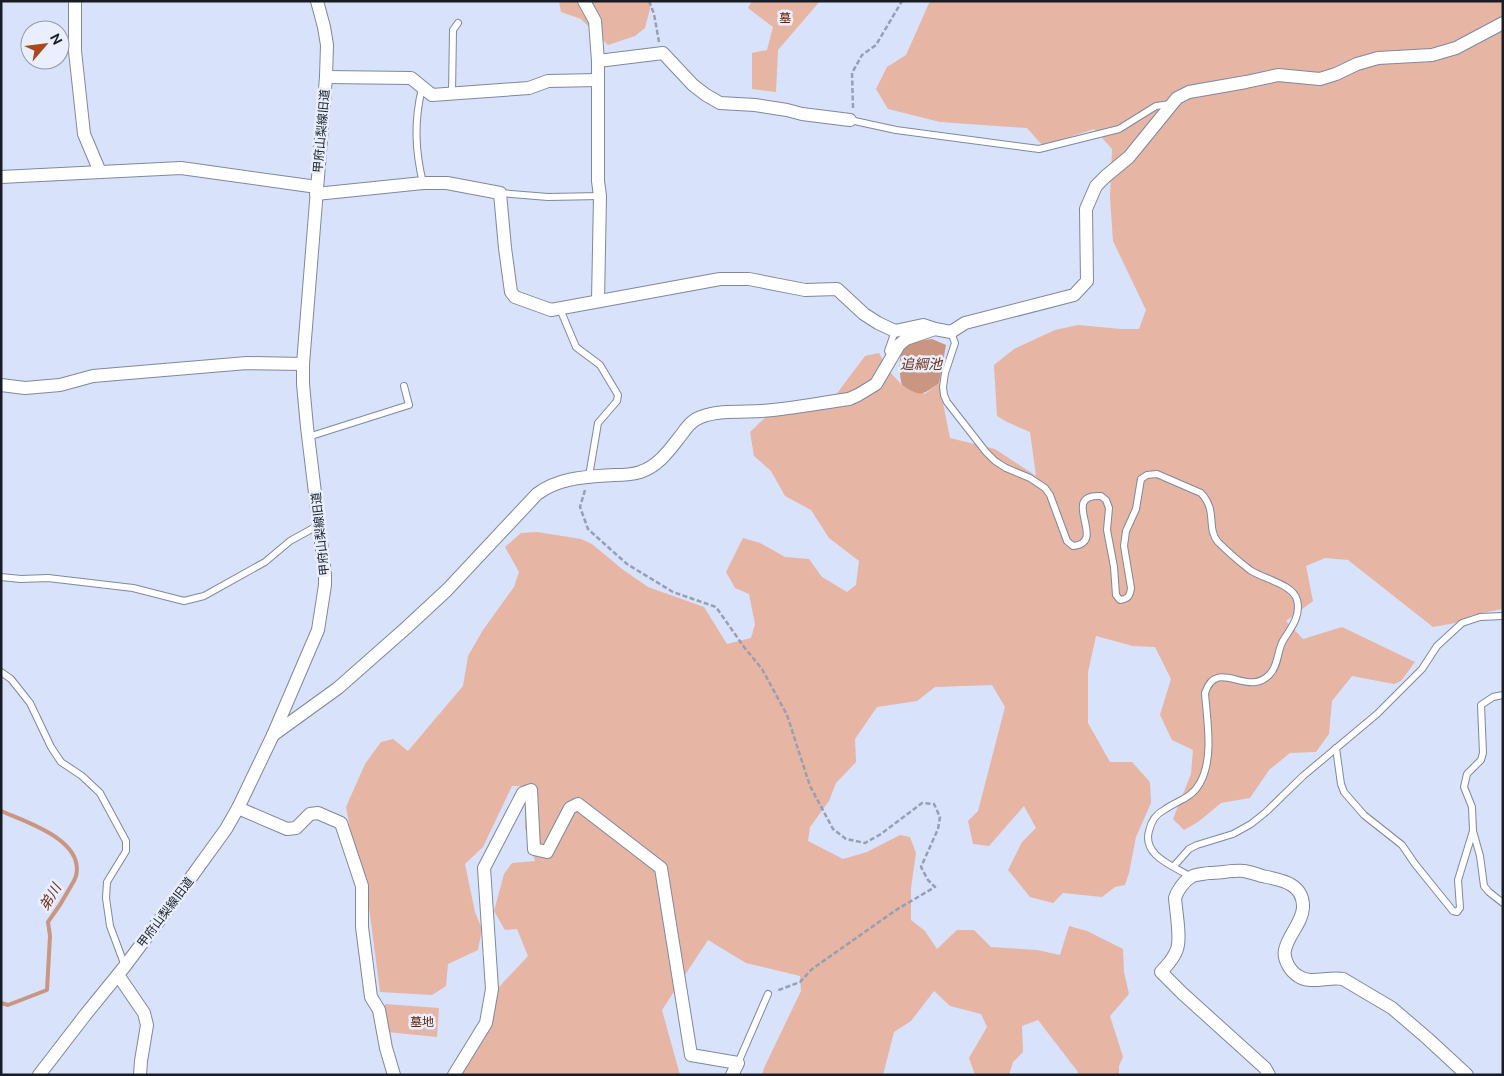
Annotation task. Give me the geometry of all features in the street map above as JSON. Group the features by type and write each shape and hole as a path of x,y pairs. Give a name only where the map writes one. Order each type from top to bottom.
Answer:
{"street":[{"path":"75,1 75,51 84,134 100,172"},
{"name":"甲府山梨線旧道","path":"39,1075 122,970 226,829 273,735 318,630 325,575 303,384 326,77 327,45 317,1"},
{"path":"584,1 595,21 598,60 598,181 600,196 598,301"},
{"path":"1,176 181,168 317,190 447,183 500,193 511,292 515,297 551,310 720,279 749,279 805,290 837,289 864,314 878,324 895,331 923,325 951,332 965,323 1074,295 1087,281 1086,209 1096,186 1129,157 1177,98 1189,92 1278,75 1320,79 1357,64 1378,58 1432,55 1456,48 1503,23"},
{"path":"598,60 663,53 693,85 720,103 755,105 802,114 850,120"},
{"path":"326,77 411,78 432,95 529,88 548,81 598,80"},
{"path":"273,735 338,688 448,590 537,494 548,486 564,480 589,476 634,474 645,470 656,465 691,422 701,417 715,414 764,411 849,399 876,384 899,345 906,339 935,329"},
{"path":"1,385 25,388 60,385 93,376 247,363 303,364"},
{"path":"454,1075 486,1023 492,989 484,868 523,794 531,790 534,849 547,852 570,808 578,804 661,868 691,1055 735,1069"},
{"path":"238,808 287,829 296,828 310,814 318,813 341,824 362,886 362,927 371,997 378,1010 394,1075"},
{"path":"1269,1075 1265,1068 1161,972 1172,960 1178,948 1176,892 1191,877 1205,874 1244,872 1287,881 1296,889 1301,897 1303,907 1302,914 1285,951 1290,969 1298,976 1309,980 1343,979 1384,1003 1427,1038 1467,1075"},
{"path":"122,970 144,1013 147,1025 140,1061 140,1075"}],"lane":[{"path":"452,94 452,30 458,23"},
{"path":"422,88 417,109 416,139 418,165 423,183"},
{"path":"850,120 896,130 1040,149 1119,129 1156,106 1172,104"},
{"path":"500,193 548,197 600,196"},
{"path":"560,309 576,347 600,365 618,395 617,401 598,423 589,476"},
{"path":"892,357 888,350 895,331"},
{"path":"951,332 955,343 945,373 943,387 947,402 994,461 1030,478 1046,488 1067,541 1073,546 1085,542 1088,536 1082,509 1084,502 1089,497 1094,496 1101,496 1106,500 1109,508 1107,530 1114,567 1116,595 1120,600 1126,599 1130,595 1131,588 1124,546 1126,531 1136,509 1141,479 1147,475 1157,474 1201,493 1207,499 1211,508 1213,533 1217,541 1250,570 1290,590 1297,598 1296,618 1293,626 1282,641 1274,668 1270,674 1256,682 1249,683 1224,676 1218,677 1207,686 1205,693 1208,756 1204,774 1193,793 1161,811 1154,819 1147,836 1147,842 1151,850 1159,859 1191,877"},
{"path":"308,438 409,405 404,386"},
{"path":"1,576 21,579 48,578 133,588 184,601 204,596 265,562 290,542 320,524"},
{"path":"1174,866 1190,849 1233,834 1251,824 1266,812 1303,776 1377,714 1422,669 1438,646 1455,629 1470,620 1480,617 1503,616"},
{"path":"1,672 11,679 30,703 51,748 61,762 82,776 100,793 126,841 126,851 107,882 106,898 110,926 122,970"},
{"path":"1503,695 1493,697 1481,705 1483,752 1481,760 1468,774 1464,788 1472,807 1473,831 1480,856 1484,886 1503,903"},
{"path":"1336,748 1341,784 1344,792 1364,815 1402,845 1415,864 1453,910 1457,912 1460,908 1458,880 1473,831"},
{"path":"735,1069 768,994"}],"path":[{"path":"649,1 663,53"},
{"path":"850,120 853,105 852,74 862,55 876,45 902,1"},
{"path":"589,476 580,507 588,529 627,564 673,592 716,607 762,669 787,715 810,786 833,829 846,838 865,843 881,834 922,804 934,804 940,817 938,829 921,867 934,887 896,910 812,969 800,982 768,994"}],"green space":[{"path":"559,1 652,1 645,28 635,36 608,45 581,19 561,12"},
{"name":"墓","path":"752,1 820,1 778,50 776,92 752,89 752,53 767,50 773,27 748,8"},
{"path":"930,1 1503,1 1503,609 1472,615 1455,623 1433,627 1348,560 1325,558 1306,566 1313,601 1286,621 1303,639 1342,627 1415,662 1401,681 1394,684 1352,676 1332,701 1329,734 1316,752 1290,753 1269,770 1250,798 1221,803 1198,822 1184,830 1173,819 1191,774 1193,750 1172,740 1160,715 1171,679 1155,647 1133,646 1096,636 1088,672 1088,723 1110,762 1132,762 1150,782 1151,803 1136,837 1125,885 1115,887 1102,897 1063,893 1053,903 1030,897 1008,870 1022,842 1036,828 1024,806 989,846 973,844 968,821 978,811 1005,707 992,685 935,687 917,701 877,707 855,739 856,762 836,783 829,801 810,827 808,841 843,859 867,852 900,835 910,837 916,853 911,888 911,920 925,931 937,949 957,930 974,930 991,947 1037,950 1060,955 1069,926 1087,931 1123,949 1124,972 1129,994 1110,1016 1123,1057 1119,1066 1119,1075 1077,1075 1078,1072 1038,1020 1022,1026 1023,1052 1013,1062 1009,1075 975,1075 969,1058 987,1027 981,1014 950,1006 934,991 911,1021 894,1032 883,1075 762,1075 801,991 800,976 746,963 708,940 662,1010 680,1075 458,1075 482,1041 492,1017 499,987 528,956 517,929 505,930 494,911 504,874 512,863 535,861 525,828 525,786 512,786 483,847 465,864 475,912 482,929 478,950 448,964 446,986 432,995 380,992 366,884 353,844 346,807 365,764 381,742 393,739 408,751 463,686 468,656 483,630 514,587 519,572 505,547 521,533 537,532 581,539 592,544 622,569 648,587 704,607 727,644 751,638 755,624 749,594 735,588 726,572 743,538 760,543 785,557 809,559 822,577 847,592 856,585 859,561 829,538 811,510 785,496 771,471 754,456 750,432 768,415 829,404 865,356 879,353 889,371 902,385 925,394 939,383 950,438 995,449 1036,476 1030,432 997,416 994,365 1014,349 1055,330 1078,325 1139,329 1146,310 1113,241 1110,198 1112,149 1094,129 1043,146 1027,128 940,122 888,109 876,89 887,67 906,55"},
{"name":"墓地","path":"385,1004 439,1008 437,1037 387,1032 384,1015"}],"water":[{"name":"追綱池","path":"932,339 946,345 939,383 924,393 913,392 902,385 900,374 901,356 906,346 911,343"}],"waterway":[{"name":"弟川","path":"1,811 51,834 72,852 76,863 74,881 48,922 50,936 47,990 8,1005 1,1003"}]}
